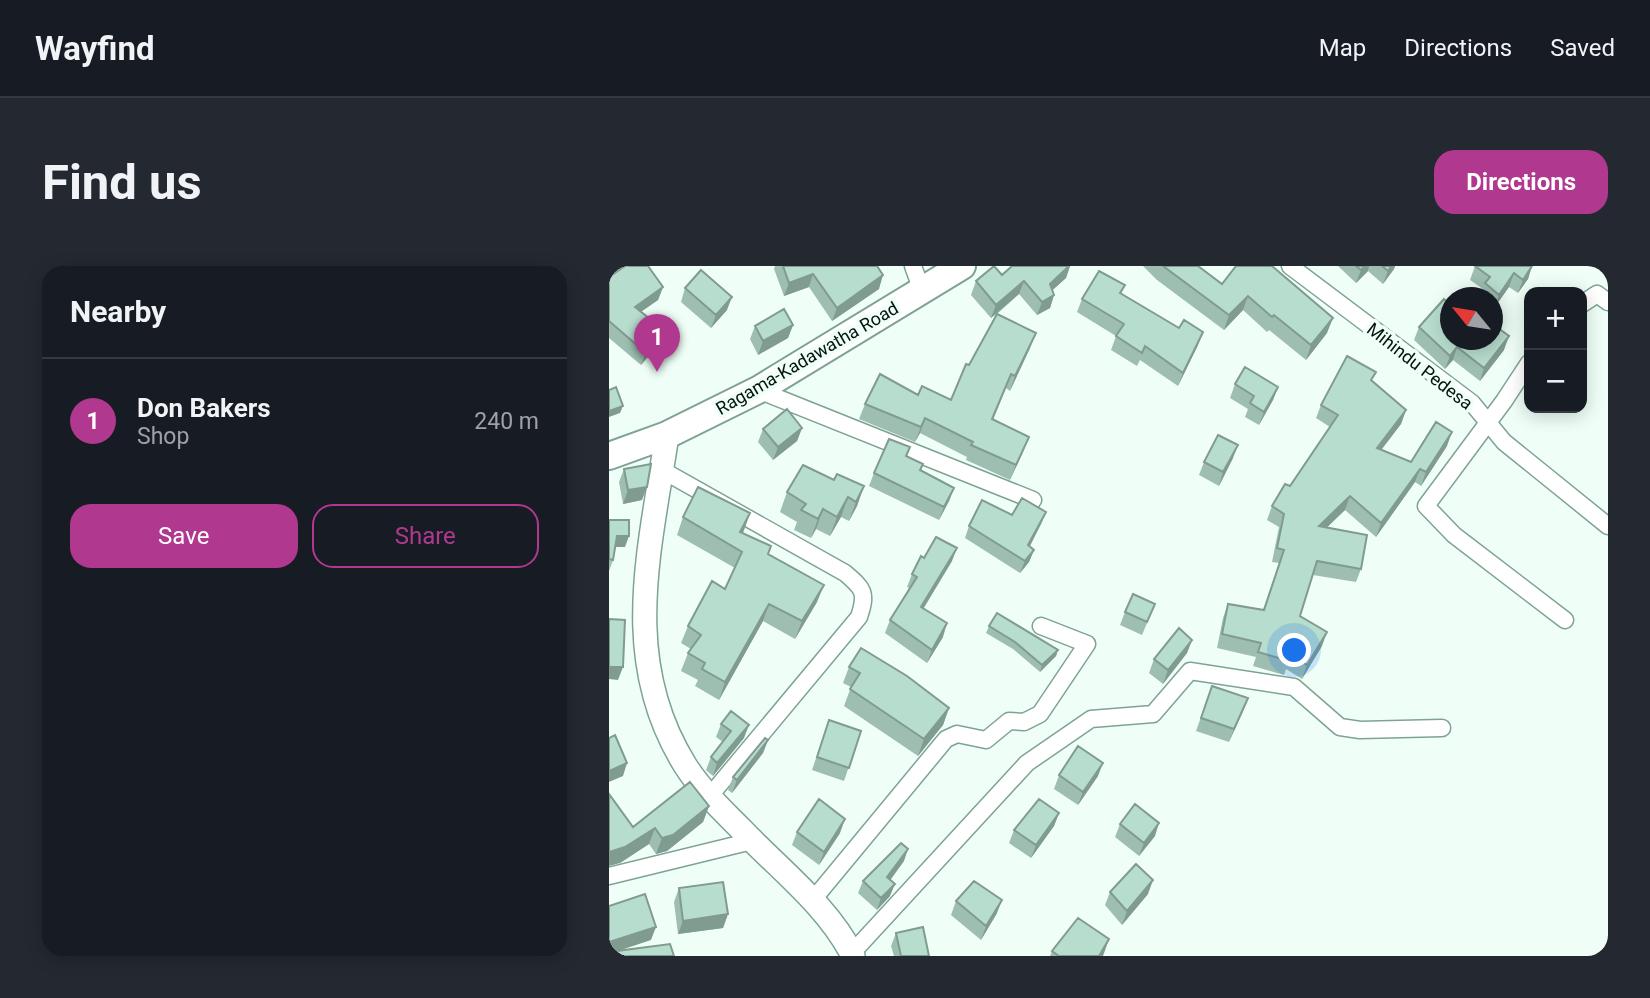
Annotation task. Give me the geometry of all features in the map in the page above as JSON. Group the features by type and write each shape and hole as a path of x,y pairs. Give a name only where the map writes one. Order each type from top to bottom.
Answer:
{"main road":[{"name":"Ragama-Kadawatha Road","path":"609,456 667,435 758,390 917,278 962,266"}],"street":[{"name":"Mihindu Pedesa","path":"1290,266 1472,403 1504,442 1608,526"},
{"path":"1587,301 1597,294 1608,302"},
{"path":"1524,370 1426,506 1454,535 1565,620"},
{"path":"758,390 1033,500"},
{"path":"667,435 653,518 643,603 649,671 658,711 670,740 709,797 812,901 852,954 1027,763 1091,719 1153,714 1190,671 1294,687 1340,727 1360,730 1442,728"},
{"path":"662,470 845,573 859,585 865,600 859,617 709,797"},
{"path":"812,901 946,739 957,734 986,740 1009,721 1024,722 1039,714 1087,644 1041,626"},
{"path":"609,876 752,841"}],"building":[{"path":"625,266 648,266 663,287 635,307 664,330 646,353 609,321 609,269 612,275"},
{"path":"783,266 877,266 883,275 837,308 813,274 789,283"},
{"path":"994,266 1002,275 1012,266 1069,266 1050,284 1054,295 1042,302 1024,281 996,305 976,281"},
{"path":"1163,266 1198,266 1222,284 1236,266 1272,266 1333,318 1311,345 1248,296 1229,315"},
{"path":"1475,266 1532,266 1523,280 1514,273 1503,289 1503,287 1490,287 1485,283 1490,277"},
{"path":"701,270 732,297 716,315 685,288"},
{"path":"1099,271 1125,285 1120,293 1179,328 1184,320 1203,332 1183,373 1145,346 1142,353 1116,336 1124,324 1082,299"},
{"path":"1440,303 1440,347 1419,327"},
{"path":"784,309 793,325 763,341 755,326"},
{"path":"997,314 1036,333 1015,376 1011,374 992,419 1029,437 1016,465 971,445 973,442 925,418 921,427 865,404 880,374 918,395 922,386 951,400 966,364 969,365"},
{"path":"1503,332 1509,336 1503,344"},
{"path":"1444,350 1455,350 1450,356"},
{"path":"1461,350 1498,350 1484,368"},
{"path":"1347,356 1376,372 1371,380 1406,410 1377,448 1411,462 1436,422 1452,432 1426,472 1420,469 1381,523 1350,496 1319,526 1367,535 1361,569 1317,561 1300,616 1327,632 1307,665 1291,655 1289,661 1258,652 1261,643 1222,634 1228,604 1264,610 1284,550 1277,548 1284,514 1272,506 1285,484 1290,486 1338,415 1321,405"},
{"path":"1245,367 1278,387 1264,412 1250,403 1254,396 1235,384"},
{"path":"616,387 623,406 609,411 609,390"},
{"path":"787,409 802,428 778,447 763,429"},
{"path":"1218,435 1238,445 1223,472 1204,462"},
{"path":"889,439 910,447 906,456 923,464 920,470 954,488 944,507 874,473"},
{"path":"651,464 647,487 628,490 624,469"},
{"path":"803,465 834,480 837,474 864,486 856,502 848,497 837,517 823,509 818,519 801,510 806,504 787,492"},
{"path":"698,487 750,513 740,532 771,546 768,554 824,585 802,621 769,604 725,682 702,669 705,663 688,653 701,635 688,626 712,581 725,589 742,552 683,517"},
{"path":"1022,498 1046,512 1028,545 1034,550 1025,561 969,526 982,500 1012,515"},
{"path":"609,520 629,520 629,536 617,536 613,560 609,559"},
{"path":"936,537 957,548 921,607 947,623 932,650 890,620 917,577 912,574 921,556 924,558"},
{"path":"1133,594 1155,604 1147,622 1125,612"},
{"path":"997,613 1058,650 1042,665 1015,642 989,626"},
{"path":"609,619 625,620 623,667 609,667"},
{"path":"1179,628 1192,640 1168,670 1154,659"},
{"path":"861,648 907,676 949,708 924,739 850,689 860,673 849,667"},
{"path":"1212,686 1248,698 1234,729 1201,718"},
{"path":"731,711 749,725 717,763 711,757 731,731 721,724"},
{"path":"829,720 861,731 849,768 817,757"},
{"path":"615,735 627,763 609,771 609,738"},
{"path":"765,738 768,740 737,780 733,777"},
{"path":"1078,746 1103,763 1083,792 1059,775"},
{"path":"690,782 709,806 673,835 662,838 655,828 625,847 609,852 609,794 633,827"},
{"path":"819,799 845,819 824,852 797,832"},
{"path":"1039,799 1059,813 1036,845 1014,830"},
{"path":"1135,804 1159,823 1144,843 1120,824"},
{"path":"901,843 908,849 887,877 895,884 881,898 863,881"},
{"path":"1136,864 1153,880 1127,911 1110,892"},
{"path":"974,881 1002,900 986,926 956,901"},
{"path":"723,882 728,914 683,921 679,888"},
{"path":"645,894 656,927 609,942 609,906"},
{"path":"1078,918 1109,939 1099,956 1059,956 1052,951"},
{"path":"923,927 929,956 901,956 896,933"},
{"path":"670,944 674,956 617,956 617,951"}],"place":[{"name":"Don Bakers","path":"657,372"}]}
